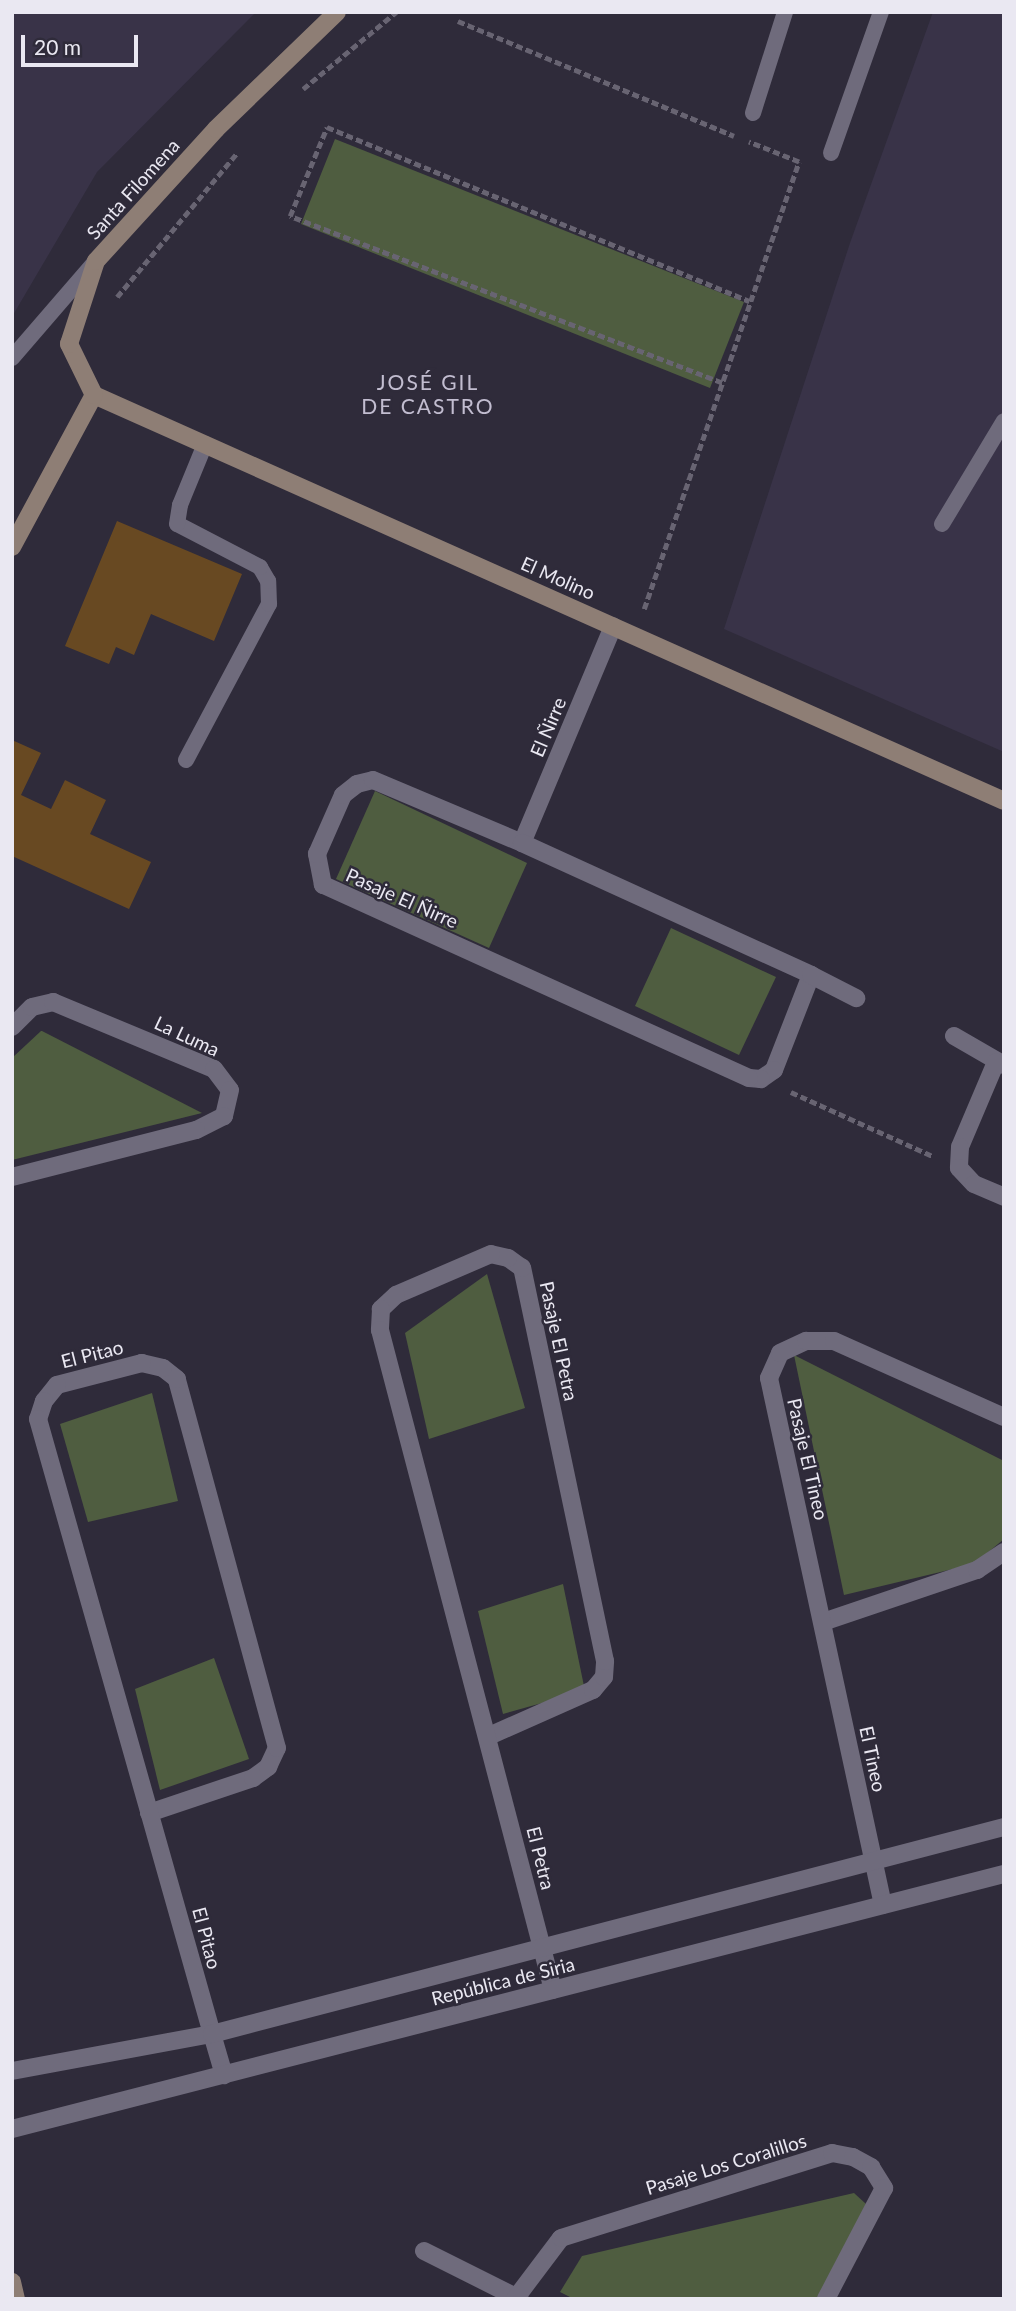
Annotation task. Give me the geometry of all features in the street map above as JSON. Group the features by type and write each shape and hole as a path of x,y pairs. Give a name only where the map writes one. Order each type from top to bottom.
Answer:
{"street":[{"name":"Santa Filomena","path":"94,395 69,344 96,261 216,129 337,12"},
{"name":"El Molino","path":"94,395 1004,801"},
{"path":"12,547 94,395"},
{"name":"El Ñirre","path":"522,844 613,626"},
{"name":"Pasaje El Ñirre","path":"761,1079 749,1078 323,885 317,854 343,795 357,783 373,780 522,844 856,998"},
{"path":"761,1079 774,1070 811,975"},
{"name":"La Luma","path":"12,1027 32,1007 53,1002 214,1069 230,1090 224,1116 196,1130 12,1177"},
{"path":"954,1036 1000,1063 960,1147 959,1168 974,1184 1004,1197"},
{"name":"Pasaje El Petra","path":"491,1254 508,1258 522,1268 605,1661 604,1677 593,1690 489,1736 380,1330 382,1309 396,1295 447,1269 491,1254"},
{"name":"Pasaje El Tineo","path":"823,1622 769,1378 780,1353 806,1341 834,1341 1004,1417"},
{"name":"El Pitao","path":"149,1813 253,1778 268,1767 277,1748 177,1379 163,1368 142,1363 57,1385 38,1419 149,1813 224,2075"},
{"path":"823,1622 976,1570 1004,1552"},
{"name":"El Tineo","path":"823,1622 883,1905"},
{"name":"El Petra","path":"489,1736 553,1990"},
{"name":"República de Siria","path":"12,2071 212,2034 1004,1827"},
{"name":"República de Siria","path":"12,2129 1004,1874"},
{"name":"Pasaje Los Coralillos","path":"424,2251 517,2298 561,2238 832,2153 853,2157 871,2167 884,2188 826,2299"},
{"path":"12,2282 16,2299"}],"lane":[{"path":"753,113 785,12"},
{"path":"831,153 881,12"},
{"path":"12,358 96,261"},
{"path":"12,332 28,338"},
{"path":"942,524 1004,421"},
{"path":"186,761 269,604 268,581 260,567 177,524 180,505 205,444"}],"path":[{"path":"296,95 396,12"},
{"path":"458,21 799,162 634,636"},
{"path":"722,383 290,216 327,127 750,301"},
{"path":"112,303 242,148"},
{"path":"761,1079 959,1168"}],"shaded area":[{"path":"12,12 256,12 97,172 13,315"},
{"path":"933,12 1004,12 1004,752 724,629 850,243"}],"green space":[{"path":"335,139 744,302 710,388 301,224"},
{"path":"375,791 527,863 489,948 336,879"},
{"path":"671,928 776,977 739,1055 635,1006"},
{"path":"41,1031 202,1113 12,1160 12,1058"},
{"path":"487,1274 525,1408 429,1439 405,1333"},
{"path":"794,1355 1004,1461 1004,1539 974,1564 844,1595"},
{"path":"152,1393 178,1501 88,1522 60,1424"},
{"path":"563,1584 585,1691 503,1714 478,1611"},
{"path":"214,1658 249,1759 160,1790 135,1689"},
{"path":"854,2193 866,2204 819,2299 574,2299 560,2292 582,2256"}],"building":[{"path":"117,521 242,574 214,641 151,614 134,655 116,647 109,664 65,646"},
{"path":"12,740 41,753 21,795 51,809 65,780 106,800 90,834 151,862 129,909 12,856"}],"district":[{"name":"JOSÉ GIL DE CASTRO","path":"428,394"}]}
